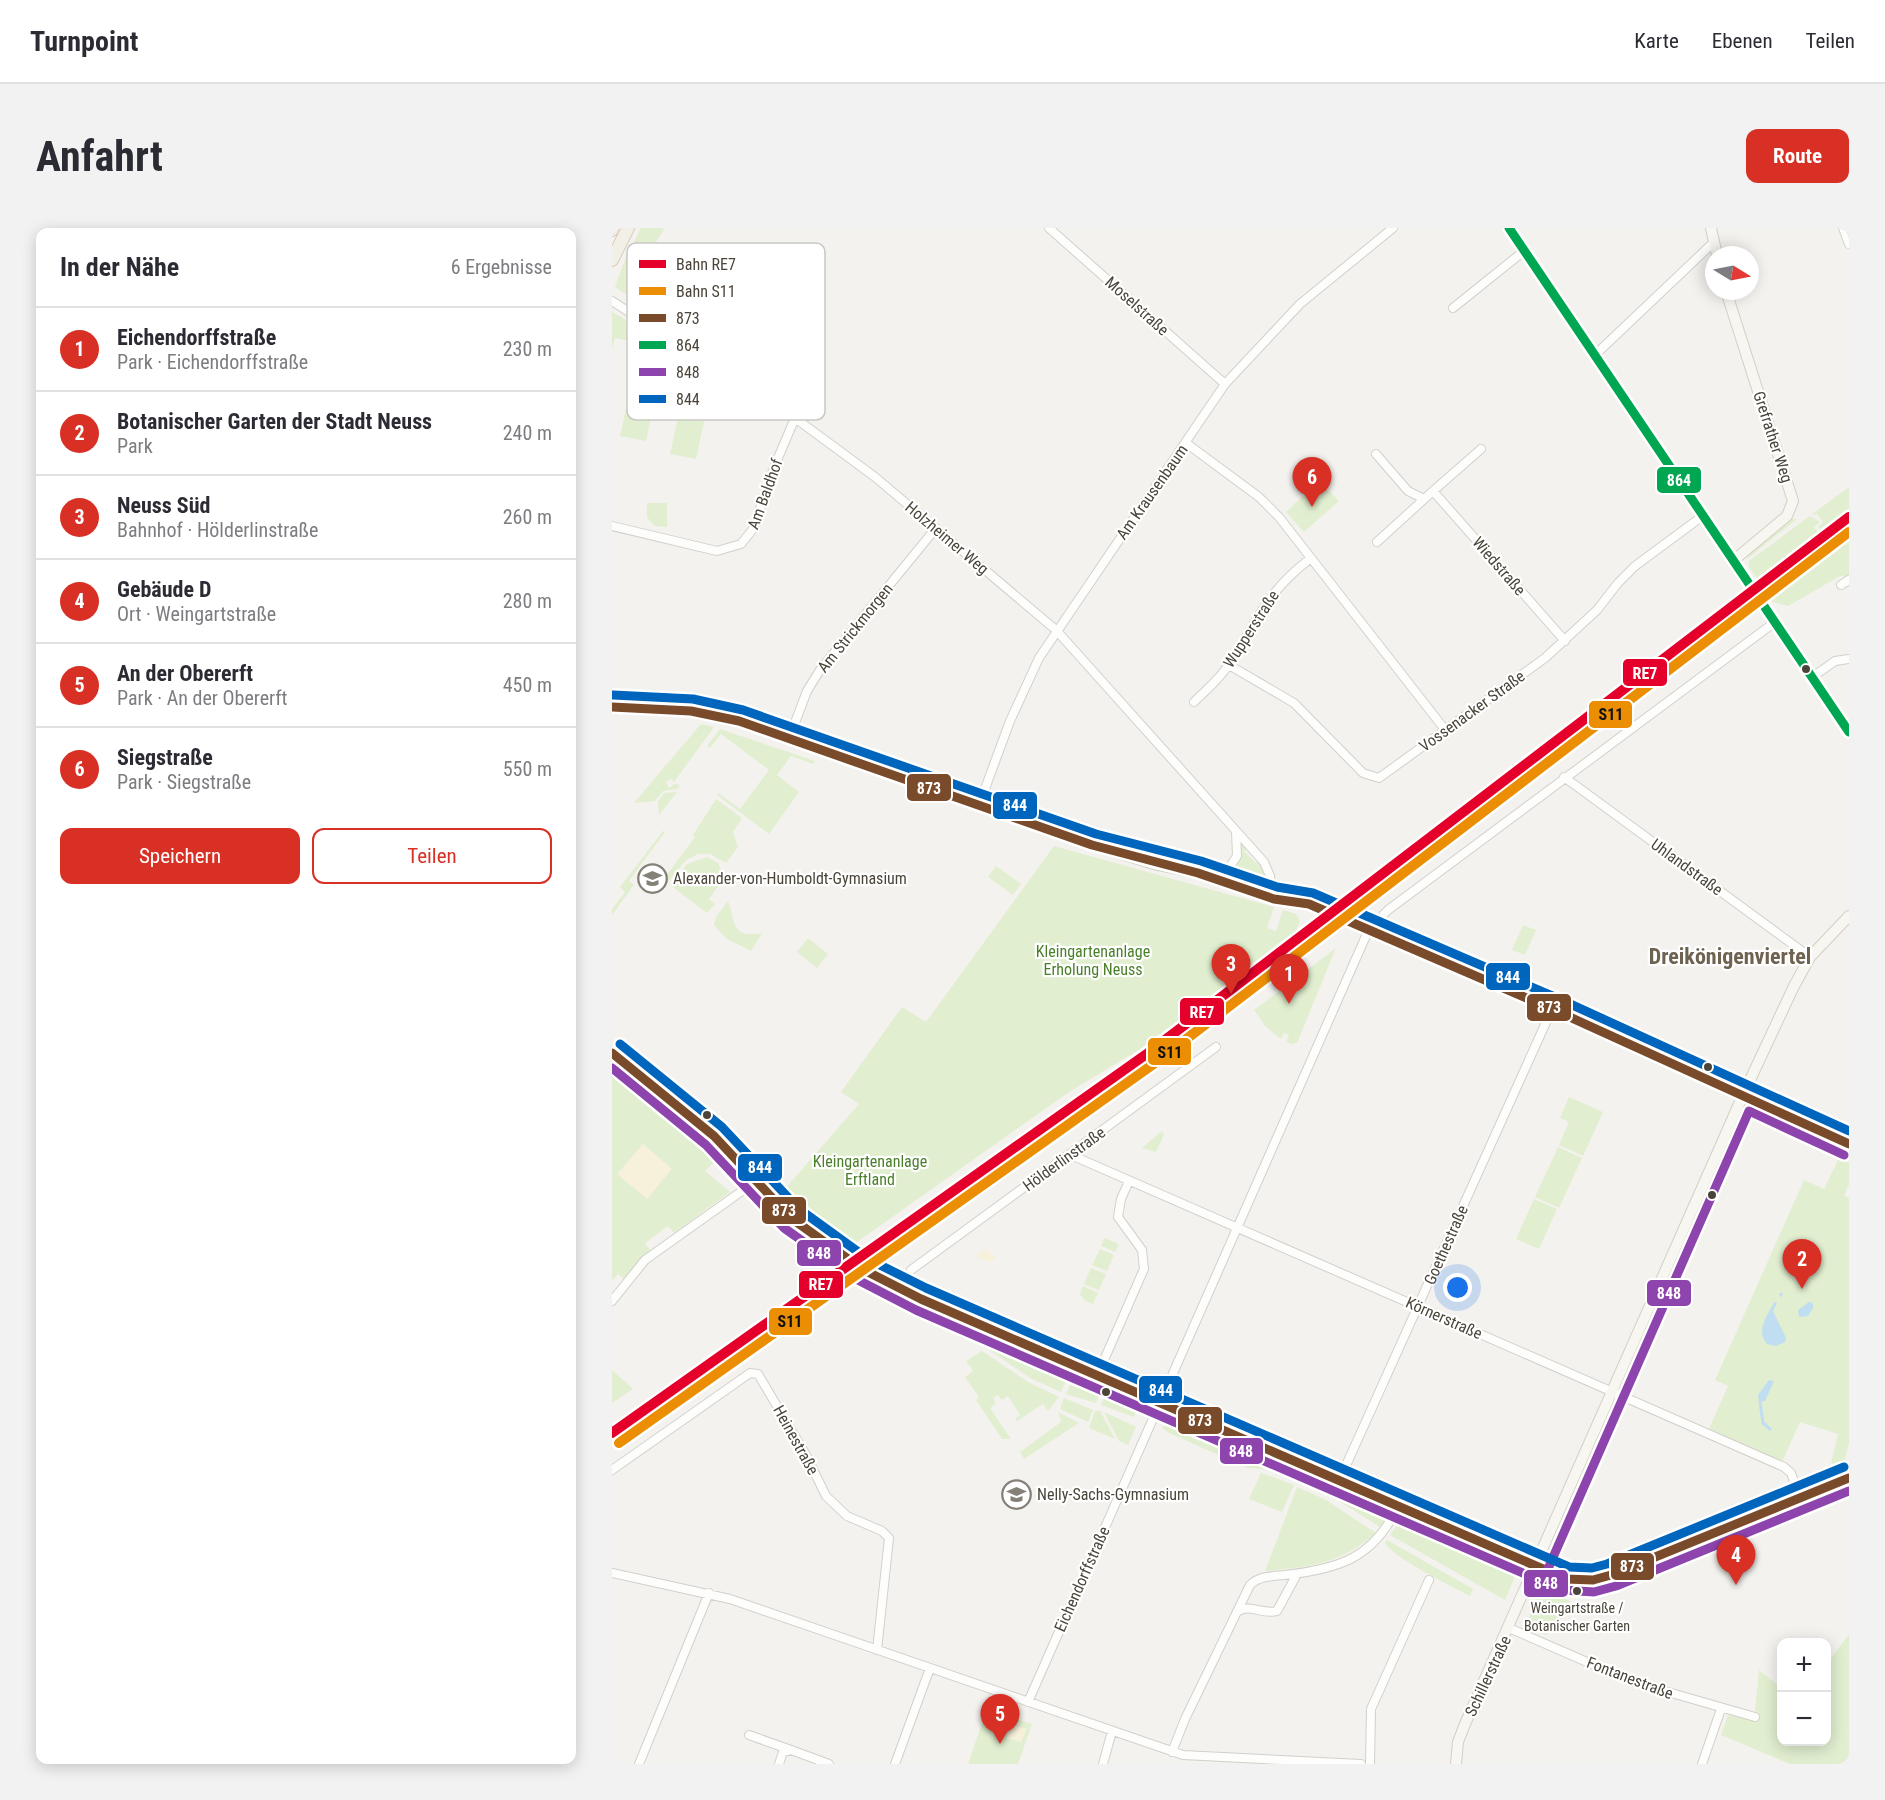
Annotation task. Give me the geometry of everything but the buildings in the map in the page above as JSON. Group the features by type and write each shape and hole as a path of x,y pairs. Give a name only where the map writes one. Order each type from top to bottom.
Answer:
{"main road":[{"path":"612,260 628,228"},
{"path":"1509,228 1849,732"},
{"path":"1711,228 1715,246"},
{"name":"Grefrather Weg","path":"1729,300 1793,501 1787,516 1734,560"},
{"path":"612,707 709,714 790,736 1092,845 1154,864 1198,873 1226,873 1271,886 1552,1009 1849,1144"},
{"name":"Schillerstraße","path":"1456,1764 1458,1742 1743,1095 1810,957 1849,916"},
{"path":"612,1053 714,1136 791,1218 872,1274 921,1299 1566,1579 1593,1580 1849,1478"}],"street":[{"name":"Moselstraße","path":"1049,228 1225,384"},
{"name":"Am Krausenbaum","path":"979,805 1010,721 1039,658 1225,384 1300,304 1393,228"},
{"path":"1843,228 1849,244"},
{"path":"1596,354 1714,242"},
{"path":"1453,308 1524,251"},
{"name":"Holzheimer Weg","path":"612,301 627,311"},
{"name":"Am Baldhof","path":"612,526 717,551 741,544 753,529 775,465 794,420"},
{"name":"Holzheimer Weg","path":"798,420 875,477 1056,630 1236,830 1267,867 1271,886"},
{"path":"1186,443 1272,508 1446,731"},
{"path":"1377,542 1481,449"},
{"path":"1376,454 1408,491 1424,499"},
{"name":"Wiedstraße","path":"1433,491 1565,641"},
{"name":"Vossenacker Straße","path":"1229,665 1294,704 1368,776 1379,778 1446,731 1565,641 1598,610 1618,582 1635,566 1704,515"},
{"name":"Am Strickmorgen","path":"790,736 804,697 820,670 936,528"},
{"name":"Wupperstraße","path":"1194,702 1229,665 1269,598 1288,576 1311,558"},
{"path":"1369,928 1388,910 1564,777 1774,622"},
{"path":"1811,678 1835,661 1849,659"},
{"name":"Uhlandstraße","path":"1564,777 1810,957"},
{"path":"1226,873 1238,856 1236,830"},
{"name":"Eichendorffstraße","path":"1028,1702 1235,1227 1369,928"},
{"name":"Goethestraße","path":"1339,1481 1552,1009"},
{"name":"Hölderlinstraße","path":"911,1270 1216,1047"},
{"name":"Körnerstraße","path":"1071,1155 1784,1467 1791,1473 1800,1498"},
{"path":"612,1301 645,1260 756,1181"},
{"path":"1097,1376 1144,1269 1142,1250 1118,1217 1121,1199 1129,1181"},
{"name":"Heinestraße","path":"612,1470 750,1373 758,1374 806,1455 826,1496 847,1516 882,1531 889,1538 890,1549 877,1650"},
{"path":"1173,1752 1185,1719 1253,1582 1337,1565 1365,1551 1385,1531 1398,1506"},
{"path":"612,1573 709,1593 1184,1755 1361,1764"},
{"path":"1238,1611 1247,1608 1269,1613 1277,1611 1297,1574"},
{"path":"1370,1764 1371,1709 1429,1580"},
{"path":"639,1764 709,1593"},
{"name":"Fontanestraße","path":"1509,1628 1633,1682 1755,1717"},
{"path":"895,1764 930,1668"},
{"path":"1702,1764 1721,1709"},
{"path":"1103,1764 1113,1731"},
{"path":"749,1736 829,1764"},
{"path":"780,1764 783,1752 791,1750"},
{"path":"798,1764 805,1755"}],"green space":[{"path":"641,228 665,228 655,243 633,243"},
{"path":"627,255 627,295 615,287"},
{"path":"612,312 627,321 627,340 615,338 612,349"},
{"path":"627,404 627,420 650,420 646,441 620,436"},
{"path":"677,420 704,420 696,459 670,454"},
{"path":"1319,481 1339,501 1304,532 1286,512"},
{"path":"1849,487 1849,508 1821,530 1818,527 1823,522 1817,514 1811,515"},
{"path":"647,503 667,503 667,527 654,526 647,517"},
{"path":"1810,516 1820,522 1814,527 1818,532 1758,580 1749,567 1749,561"},
{"path":"1792,519 1797,519 1747,559 1749,553"},
{"path":"1849,534 1849,577 1840,576 1788,606 1773,602 1769,595"},
{"path":"701,724 714,727 674,782 671,779 666,782 669,788 676,783 680,786 677,789 663,791 655,801 634,803"},
{"path":"720,729 815,761 813,764 791,756 777,775 799,792 769,834 717,795 718,793 740,809 769,770 721,734 710,748 707,746"},
{"path":"677,792 659,815 658,802 664,793"},
{"path":"716,799 742,818 733,832 738,847 726,863 710,854 698,854 686,860 667,883 663,880 695,837 693,835"},
{"path":"663,831 665,832 629,881 634,885 612,915 612,909 625,892 620,887"},
{"path":"1242,843 1247,849 1244,851 1256,863 1258,861 1266,876 1237,866 1241,857"},
{"name":"Kleingartenanlage Erholung Neuss","path":"1054,846 1274,907 1267,928 1276,931 1283,910 1296,914 1300,921 1295,933 1140,1049 1069,1092 850,1247 784,1190 859,1104 841,1092 902,1007 926,1022"},
{"path":"707,857 718,863 722,873 718,886 709,899 715,904 707,913 670,885 687,864"},
{"path":"996,866 1021,884 1013,895 988,877"},
{"path":"728,901 739,931 751,934 762,933 751,951 727,939 714,925 716,917"},
{"path":"1523,925 1536,930 1525,955 1512,950"},
{"path":"808,938 828,954 817,968 797,952"},
{"path":"1336,948 1297,1043 1286,1042 1289,1035 1284,1033 1281,1039 1266,1027 1254,1010"},
{"path":"612,1071 716,1160 705,1171 730,1192 674,1233 668,1226 645,1243 650,1250 624,1279 618,1274 612,1281"},
{"path":"1569,1097 1603,1112 1583,1156 1559,1145 1569,1122 1560,1118"},
{"path":"1162,1131 1164,1135 1156,1152 1142,1148"},
{"path":"1558,1147 1582,1158 1559,1208 1535,1197"},
{"path":"1839,1158 1849,1163 1849,1185 1844,1195 1849,1198 1849,1443 1843,1466 1831,1463 1838,1434 1800,1422 1782,1462 1708,1431 1728,1386 1715,1380 1804,1180 1824,1189"},
{"path":"1534,1199 1557,1209 1539,1249 1516,1239"},
{"path":"1104,1238 1119,1244 1115,1252 1101,1246"},
{"path":"1100,1249 1114,1255 1107,1271 1092,1265"},
{"path":"1091,1268 1106,1274 1099,1290 1084,1284"},
{"path":"1083,1286 1098,1293 1093,1304 1084,1300 1080,1294"},
{"path":"900,1299 935,1314 930,1320 898,1304"},
{"path":"944,1318 986,1336 981,1345 939,1325"},
{"path":"991,1339 1054,1372 1052,1375 1066,1381 1061,1392 1030,1378 985,1347"},
{"path":"982,1351 1028,1382 1059,1397 1048,1411 1043,1404 1017,1421 1015,1419 1020,1415 1008,1396 1002,1400 998,1395 993,1398 996,1404 990,1408 1011,1439 1002,1439 976,1400 979,1397 965,1377 973,1371 966,1361"},
{"path":"612,1370 633,1389 612,1403"},
{"path":"1071,1383 1099,1396 1096,1403 1066,1394"},
{"path":"1064,1398 1093,1410 1088,1422 1060,1409"},
{"path":"1104,1398 1137,1408 1134,1417 1101,1405"},
{"path":"1095,1411 1100,1411 1115,1439 1089,1428"},
{"path":"1058,1412 1079,1423 1024,1459 1020,1452 1061,1422"},
{"path":"1104,1412 1136,1427 1128,1445 1119,1441"},
{"path":"1173,1419 1275,1464 1272,1470 1248,1468 1162,1428"},
{"path":"1286,1468 1390,1512 1380,1527 1331,1496 1284,1474"},
{"path":"1261,1473 1294,1485 1282,1512 1249,1499"},
{"path":"1297,1487 1326,1500 1376,1533 1337,1558 1297,1568 1265,1571"},
{"path":"1401,1519 1519,1567 1505,1600 1390,1535"},
{"path":"1387,1540 1473,1589 1470,1596 1400,1557 1385,1543"},
{"path":"1542,1588 1570,1601 1557,1629 1545,1624 1543,1628 1548,1631 1546,1635 1525,1626"},
{"path":"1849,1634 1849,1764 1790,1764 1721,1735 1728,1715 1754,1721 1759,1670 1777,1685 1777,1746 1831,1746 1831,1659"},
{"path":"987,1709 1032,1724 1018,1764 968,1764"}],"sand":[{"path":"643,1144 672,1169 647,1199 617,1174"},
{"path":"986,1249 997,1259 988,1262 979,1258 977,1255"},
{"path":"1012,1725 1027,1729 1021,1742 1007,1738"}],"water":[{"path":"1774,1302 1777,1303 1773,1311 1786,1338 1785,1342 1776,1346 1767,1344 1762,1333 1762,1328"},
{"path":"1809,1302 1813,1303 1813,1308 1808,1316 1799,1317 1798,1310"},
{"path":"1769,1380 1774,1381 1765,1401 1759,1402 1758,1395"}],"waterway":[{"path":"1760,1402 1763,1423 1770,1429"}],"rail line":[{"name":"RE7","path":"612,1433 1148,1053 1849,517"},
{"name":"S11","path":"619,1443 1155,1063 1849,532"}],"transit line":[{"name":"864","path":"1509,228 1849,732"},
{"name":"844","path":"613,695 693,699 743,710 1096,834 1201,861 1277,887 1313,893 1557,998 1849,1131"},
{"name":"873","path":"612,707 691,711 739,721 1092,845 1198,873 1274,899 1309,904 1552,1009 1849,1144"},
{"name":"844","path":"620,1044 722,1127 799,1209 868,1259 926,1288 1569,1567 1592,1568 1607,1564 1844,1467"},
{"name":"873","path":"612,1053 714,1136 791,1218 862,1269 921,1299 1566,1579 1593,1580 1611,1575 1849,1478"},
{"name":"848","path":"612,1068 706,1145 784,1228 856,1279 916,1310 1562,1590 1594,1592 1616,1586 1849,1491"},
{"name":"848","path":"1547,1571 1749,1111 1844,1155"}],"place":[{"name":"Siegstraße","path":"1312,507"},
{"name":"Alexander-von-Humboldt-Gymnasium","path":"652,878"},
{"name":"Neuss Süd","path":"1231,994"},
{"name":"Eichendorffstraße","path":"1289,1004"},
{"name":"Botanischer Garten der Stadt Neuss","path":"1802,1289"},
{"name":"Nelly-Sachs-Gymnasium","path":"1016,1494"},
{"name":"Gebäude D","path":"1736,1585"},
{"name":"Weingartstraße / Botanischer Garten","path":"1577,1591"},
{"name":"An der Obererft","path":"1000,1744"}],"district":[{"name":"Dreikönigenviertel","path":"1730,956"}],"park label":[{"name":"Kleingartenanlage Erftland","path":"870,1170"}]}
